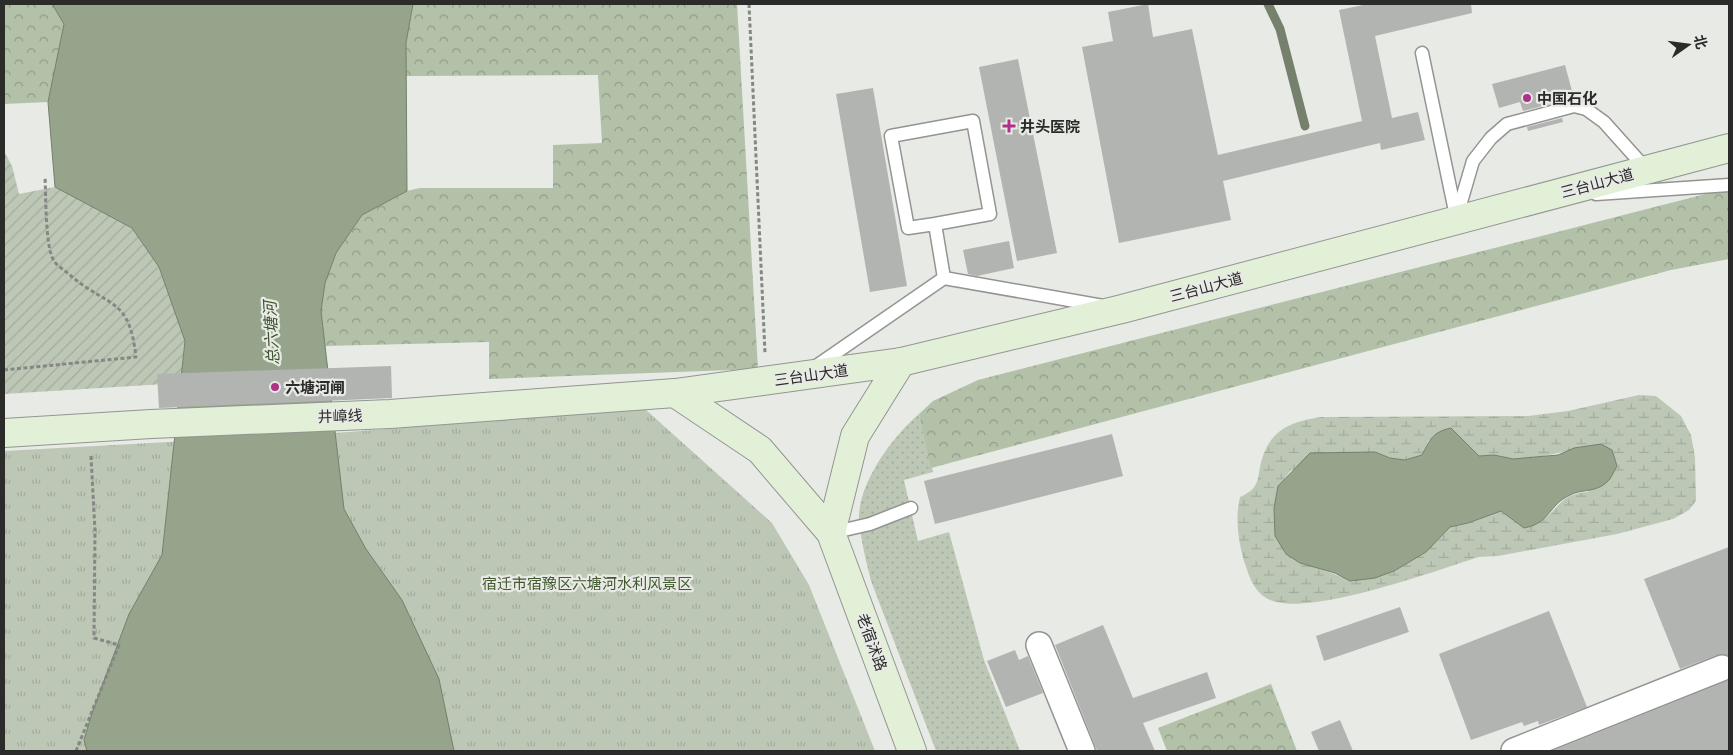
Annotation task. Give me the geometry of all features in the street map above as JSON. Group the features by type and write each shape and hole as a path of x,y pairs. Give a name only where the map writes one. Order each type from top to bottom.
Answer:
{"main road":[{"name":"三台山大道","path":"675,393 902,362 1122,309 1729,148"},
{"path":"831,533 855,436 902,362"},
{"name":"老宿沭路","path":"675,393 760,450 831,533 912,751"},
{"name":"井嶂线","path":"4,433 89,427 390,414 675,393"}],"street":[{"path":"1039,645 1082,751"},
{"path":"1514,751 1722,668"}],"lane":[{"path":"1422,53 1456,219"},
{"path":"1456,219 1473,161 1491,138 1507,124 1574,106 1586,109 1604,122 1647,170"},
{"path":"973,122 990,214 935,224 908,228 891,136 973,122"},
{"path":"1534,200 1729,185"},
{"path":"935,224 944,278"},
{"path":"802,376 944,278 1122,309"},
{"path":"831,533 870,524 911,508"}],"path":[{"path":"748,4 767,381"},
{"path":"4,370 136,358 133,332 126,316 118,306 82,285 54,261 50,249 45,177"},
{"path":"76,751 119,645 94,638 95,531 89,427"}],"green space":[{"path":"4,4 52,4 64,24 48,102 4,104"},
{"path":"413,4 737,4 758,369 489,379 489,342 325,346 321,311 325,283 336,253 362,215 407,191 420,188 553,188 553,145 602,143 598,75 406,76 406,43"},
{"path":"4,151 12,166 19,194 55,187 132,228 159,267 185,341 181,383 4,394"},
{"path":"1729,188 1729,259 1671,270 931,468 919,414 933,401 978,380"},
{"path":"1639,395 1656,396 1681,416 1691,435 1695,457 1696,501 1689,510 1673,519 1617,534 1498,556 1479,557 1404,581 1340,598 1311,603 1286,603 1263,596 1252,582 1240,545 1237,521 1240,497 1255,486 1266,448 1271,440 1285,428 1302,421 1322,417 1528,416 1568,411","holes":["1451,428 1479,456 1525,459 1601,444 1588,492 1570,496 1546,517 1524,528 1501,511 1468,523 1450,527 1426,552 1350,581 1301,562 1286,554 1274,508 1278,487 1291,470 1375,452 1390,458 1405,460 1422,455 1428,441"]},
{"name":"宿迁市宿豫区六塘河水利风景区","path":"645,409 772,523 809,585 875,751 4,751 4,451 335,433"},
{"path":"919,414 933,472 904,480 918,541 949,532 984,660 1020,751 936,751 871,581 862,544 859,521 864,492 878,462 898,435"},
{"path":"1271,684 1297,751 1167,751 1158,728"}],"water":[{"name":"总六塘河","path":"52,4 413,4 406,43 407,191 362,215 336,253 325,283 321,311 344,509 366,549 402,600 439,679 454,751 87,751 84,740 92,713 129,614 162,555 185,341 159,267 132,228 55,187 48,102 64,24"},
{"path":"1451,428 1479,456 1494,455 1513,459 1558,455 1574,448 1601,444 1612,450 1617,466 1606,483 1597,488 1574,493 1563,499 1545,518 1533,526 1524,528 1501,511 1468,523 1450,527 1426,552 1394,571 1375,578 1350,581 1335,573 1300,563 1286,554 1275,536 1274,508 1278,486 1310,453 1375,452 1390,458 1405,460 1422,455 1436,434"}],"building":[{"path":"1148,4 1153,37 1192,29 1218,155 1362,121 1339,10 1368,4 1471,4 1472,13 1375,36 1392,118 1418,112 1425,140 1381,150 1380,143 1223,181 1231,220 1119,243 1082,47 1113,41 1108,12"},
{"path":"1018,59 1057,253 1017,261 979,67"},
{"name":"中国石化","path":"1565,65 1572,91 1556,95 1558,102 1523,111 1520,102 1499,108 1492,84"},
{"path":"873,88 907,286 870,292 836,94"},
{"path":"1562,118 1563,122 1528,131 1527,127"},
{"path":"1009,241 1014,268 977,276 968,274 963,250"},
{"name":"六塘河闸","path":"391,366 392,398 159,408 157,374"},
{"path":"1112,434 1123,476 935,524 924,481"},
{"path":"1729,547 1729,656 1717,655 1680,669 1644,579"},
{"path":"1400,607 1409,632 1324,661 1316,636"},
{"path":"1549,611 1587,707 1539,725 1538,721 1524,726 1522,722 1471,740 1439,654"},
{"path":"1103,625 1133,698 1207,672 1216,698 1143,723 1155,751 1097,751 1055,645"},
{"path":"1015,650 1019,660 1028,656 1043,693 1006,707 987,661"},
{"path":"1729,680 1729,751 1552,751 1727,681"},
{"path":"1340,720 1353,751 1319,751 1311,732"}],"waterway":[{"path":"1268,4 1280,29 1305,126"}],"place":[{"name":"中国石化","path":"1527,98"},
{"name":"井头医院","path":"1009,126"},
{"name":"六塘河闸","path":"275,387"}]}
